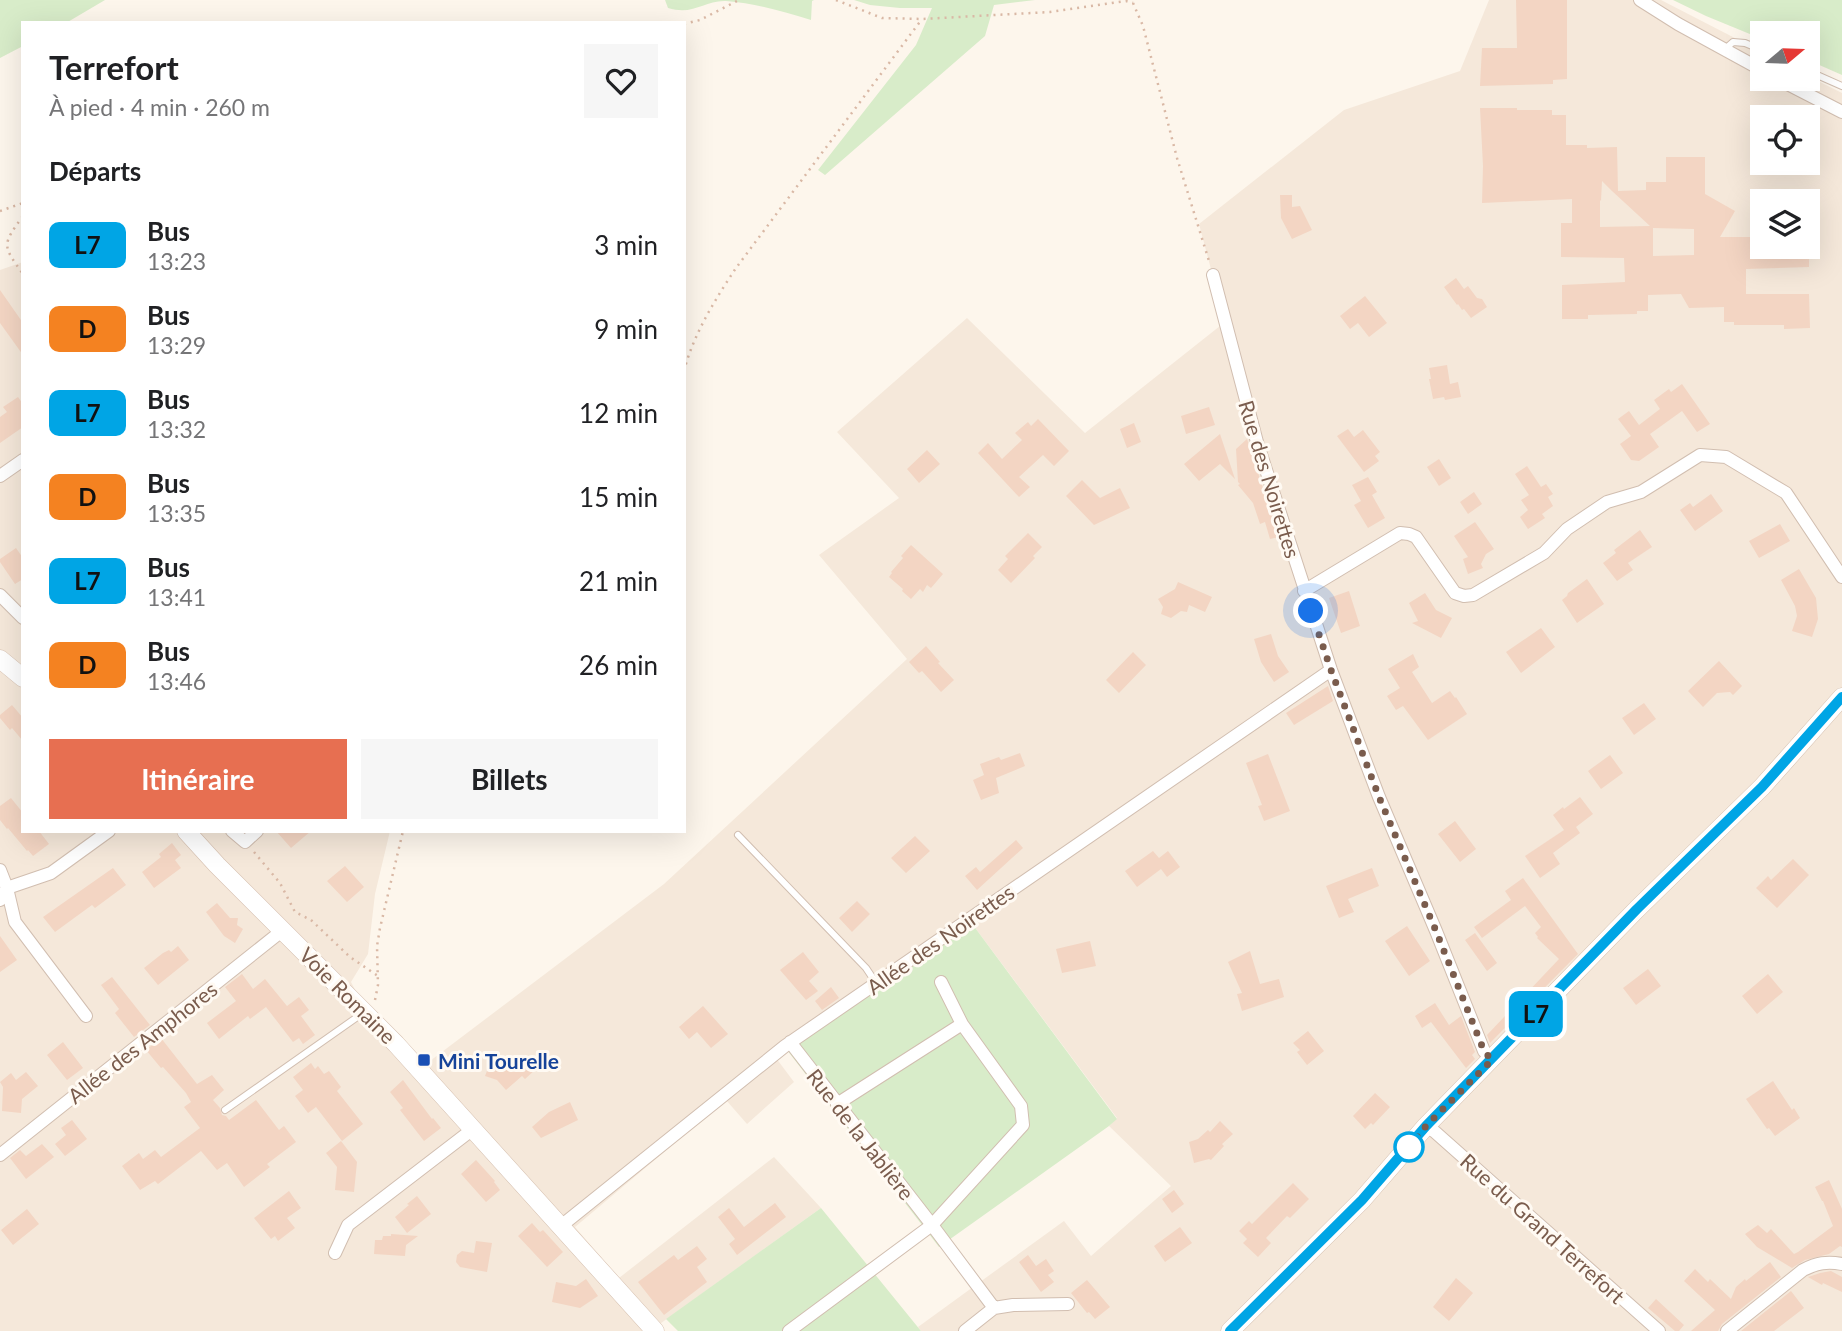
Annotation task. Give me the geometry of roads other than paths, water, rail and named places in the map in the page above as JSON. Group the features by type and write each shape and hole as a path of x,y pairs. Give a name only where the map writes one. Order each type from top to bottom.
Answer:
{"street":[{"path":"1640,0 1750,64"},
{"path":"1801,91 1842,112"},
{"name":"Rue des Noirettes","path":"1213,275 1257,442 1331,670 1403,856 1484,1051 1492,1060"},
{"path":"1304,591 1400,533 1416,537 1455,593 1473,595 1545,553 1567,529 1607,502 1641,492 1700,455 1726,457 1786,493 1842,577"},
{"path":"0,476 21,461"},
{"path":"0,595 21,616"},
{"path":"0,659 21,676"},
{"name":"Allée des Noirettes","path":"561,1226 790,1042 1331,670"},
{"path":"1230,1331 1362,1200 1426,1126 1637,909 1762,787 1842,697"},
{"path":"3,894 51,873 106,833"},
{"name":"Voie Romaine","path":"188,833 367,1014 655,1331"},
{"path":"234,833 245,842 255,833"},
{"path":"0,870 3,894 15,922 86,1016"},
{"name":"Allée des Amphores","path":"0,1154 283,930"},
{"path":"789,1331 932,1225 1023,1125 1021,1106 961,1024 941,982"},
{"path":"837,1104 961,1024"},
{"name":"Rue de la Jablière","path":"790,1042 994,1308"},
{"name":"Rue du Grand Terrefort","path":"1426,1126 1659,1331"},
{"path":"335,1253 348,1225 473,1129"},
{"path":"1727,1331 1803,1270 1816,1263 1842,1264"},
{"path":"965,1331 994,1308 1069,1304"}],"lane":[{"path":"1724,50 1733,42 1750,45"},
{"path":"1820,76 1842,86"},
{"path":"738,835 866,968 876,983"},
{"path":"225,1110 367,1014"}],"place":[{"name":"Mini Tourelle","path":"424,1060"}]}
